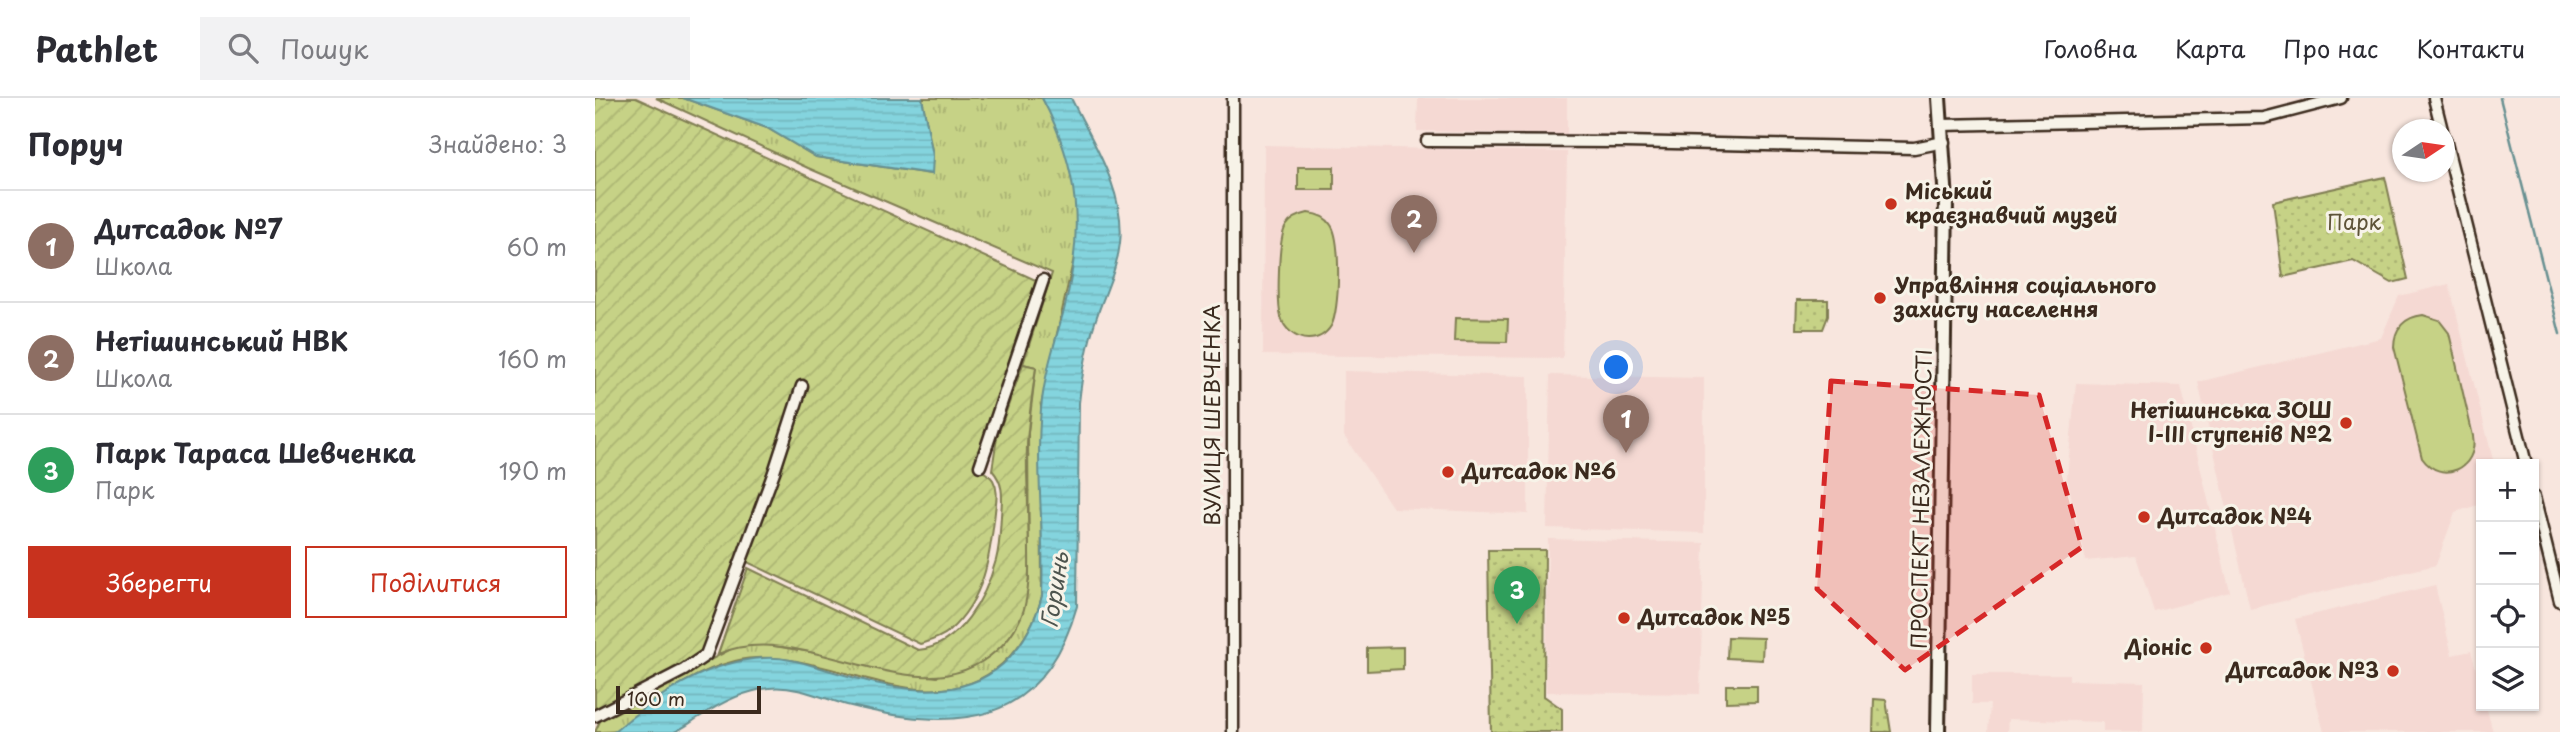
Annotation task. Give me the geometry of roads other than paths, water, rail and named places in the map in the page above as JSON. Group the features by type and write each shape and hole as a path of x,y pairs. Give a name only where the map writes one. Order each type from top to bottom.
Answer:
{"main road":[{"name":"ПРОСПЕКТ НЕЗАЛЕЖНОСТІ","path":"1938,732 1946,201 1939,98"}],"street":[{"name":"ВУЛИЦЯ ШЕВЧЕНКА","path":"1233,98 1233,732"},
{"path":"1942,125 2264,118 2341,98"},
{"path":"2434,98 2439,119"},
{"path":"1427,141 1914,148 1944,142"},
{"path":"2455,179 2525,459"},
{"path":"980,466 1043,280"},
{"path":"595,716 706,656 802,386"},
{"path":"2539,517 2560,601"}],"water":[{"path":"683,98 922,98 933,156 932,174 816,157 767,128"},
{"name":"Горинь","path":"1042,98 1071,98 1113,186 1118,205 1120,243 1090,340 1079,403 1077,606 1061,647 1041,678 1017,699 989,712 958,718 886,714 799,690 769,688 733,698 673,732 614,732 683,683 722,666 743,661 781,658 874,683 920,690 942,689 964,685 984,677 1003,664 1022,641 1036,615 1042,596 1039,432 1042,397 1070,281 1076,228 1071,176 1055,125"}],"waterway":[{"path":"2500,98 2560,334"}],"place":[{"name":"Міський краєзнавчий музей","path":"1891,204"},
{"name":"Нетішинський НВК","path":"1414,253"},
{"name":"Управління соціального захисту населення","path":"1880,298"},
{"name":"Нетішинська ЗОШ І-ІІІ ступенів №2","path":"2346,423"},
{"name":"Дитсадок №7","path":"1626,453"},
{"name":"Дитсадок №6","path":"1448,472"},
{"name":"Дитсадок №4","path":"2144,517"},
{"name":"Дитсадок №5","path":"1624,618"},
{"name":"Парк Тараса Шевченка","path":"1517,624"},
{"name":"Діоніс","path":"2206,648"},
{"name":"Дитсадок №3","path":"2393,671"}],"park label":[{"name":"Парк","path":"2354,223"}]}
